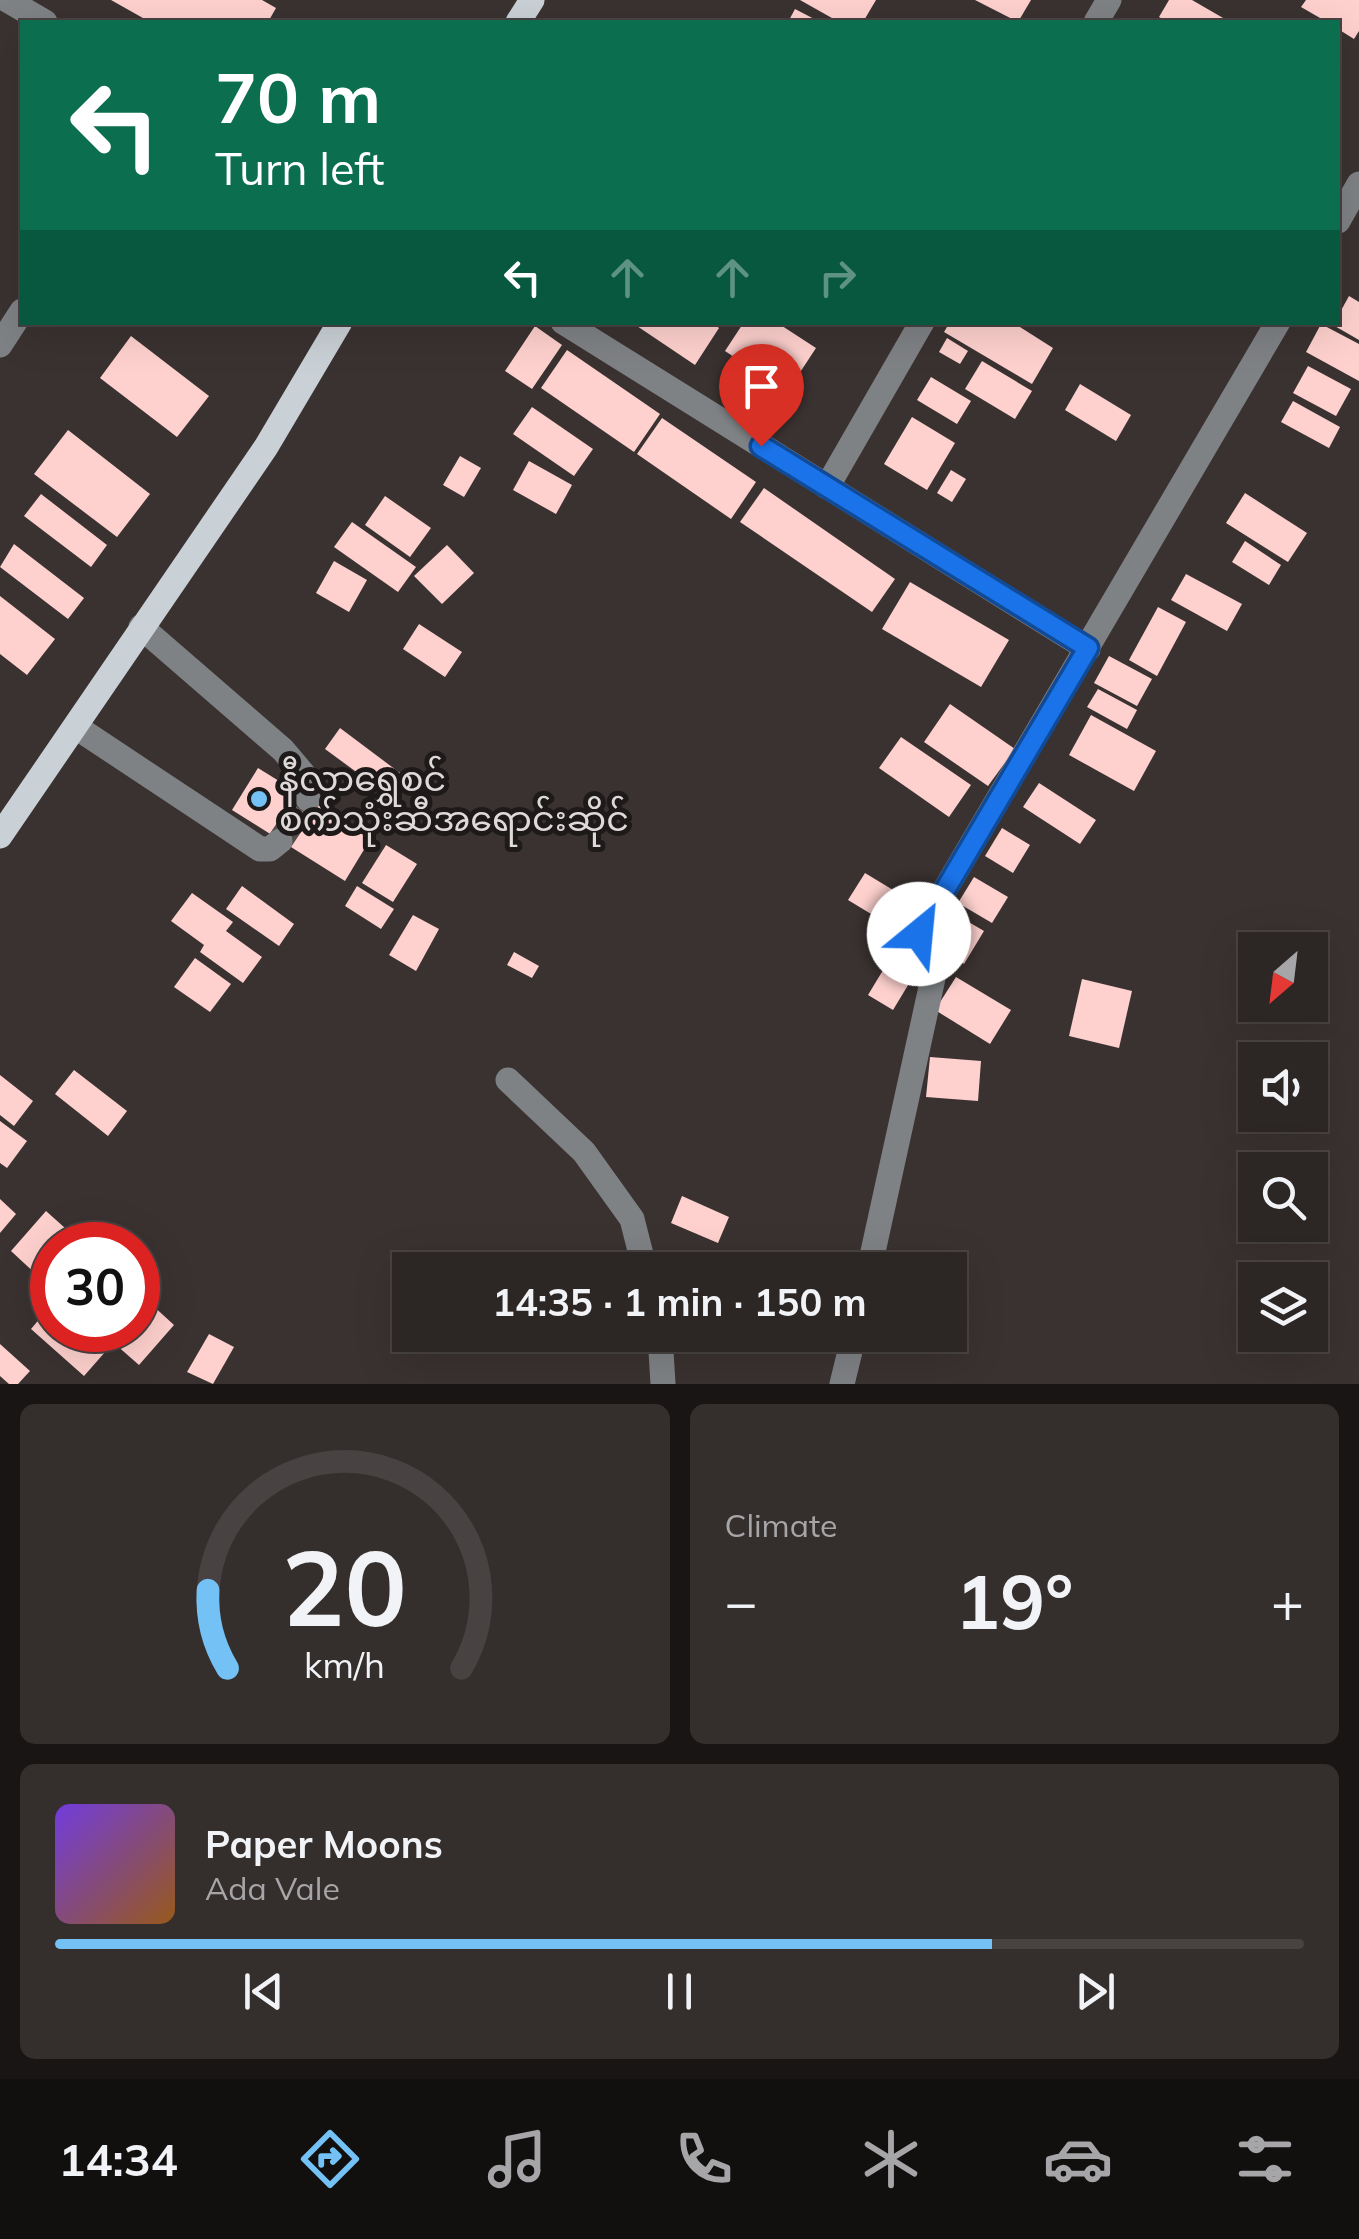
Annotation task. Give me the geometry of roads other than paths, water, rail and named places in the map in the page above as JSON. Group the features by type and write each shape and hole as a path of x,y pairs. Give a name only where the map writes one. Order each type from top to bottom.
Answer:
{"main road":[{"path":"0,836 266,446 338,325"}],"street":[{"path":"7,0 42,20"},
{"path":"1340,217 1359,184"},
{"path":"0,346 20,313"},
{"path":"568,325 1088,648"},
{"path":"827,487 920,325"},
{"path":"873,1252 936,969 919,934 1276,325"},
{"path":"141,627 283,750 305,776 308,799"},
{"path":"76,727 260,849 270,849 280,841"},
{"path":"508,1080 584,1152 632,1220 641,1252"},
{"path":"661,1352 663,1384"},
{"path":"842,1384 850,1352"}],"tunnel":[{"path":"280,841 308,799"}],"place":[{"name":"နီလာရွှေစင် စက်သုံးဆီအရောင်းဆိုင်","path":"259,799"}]}
